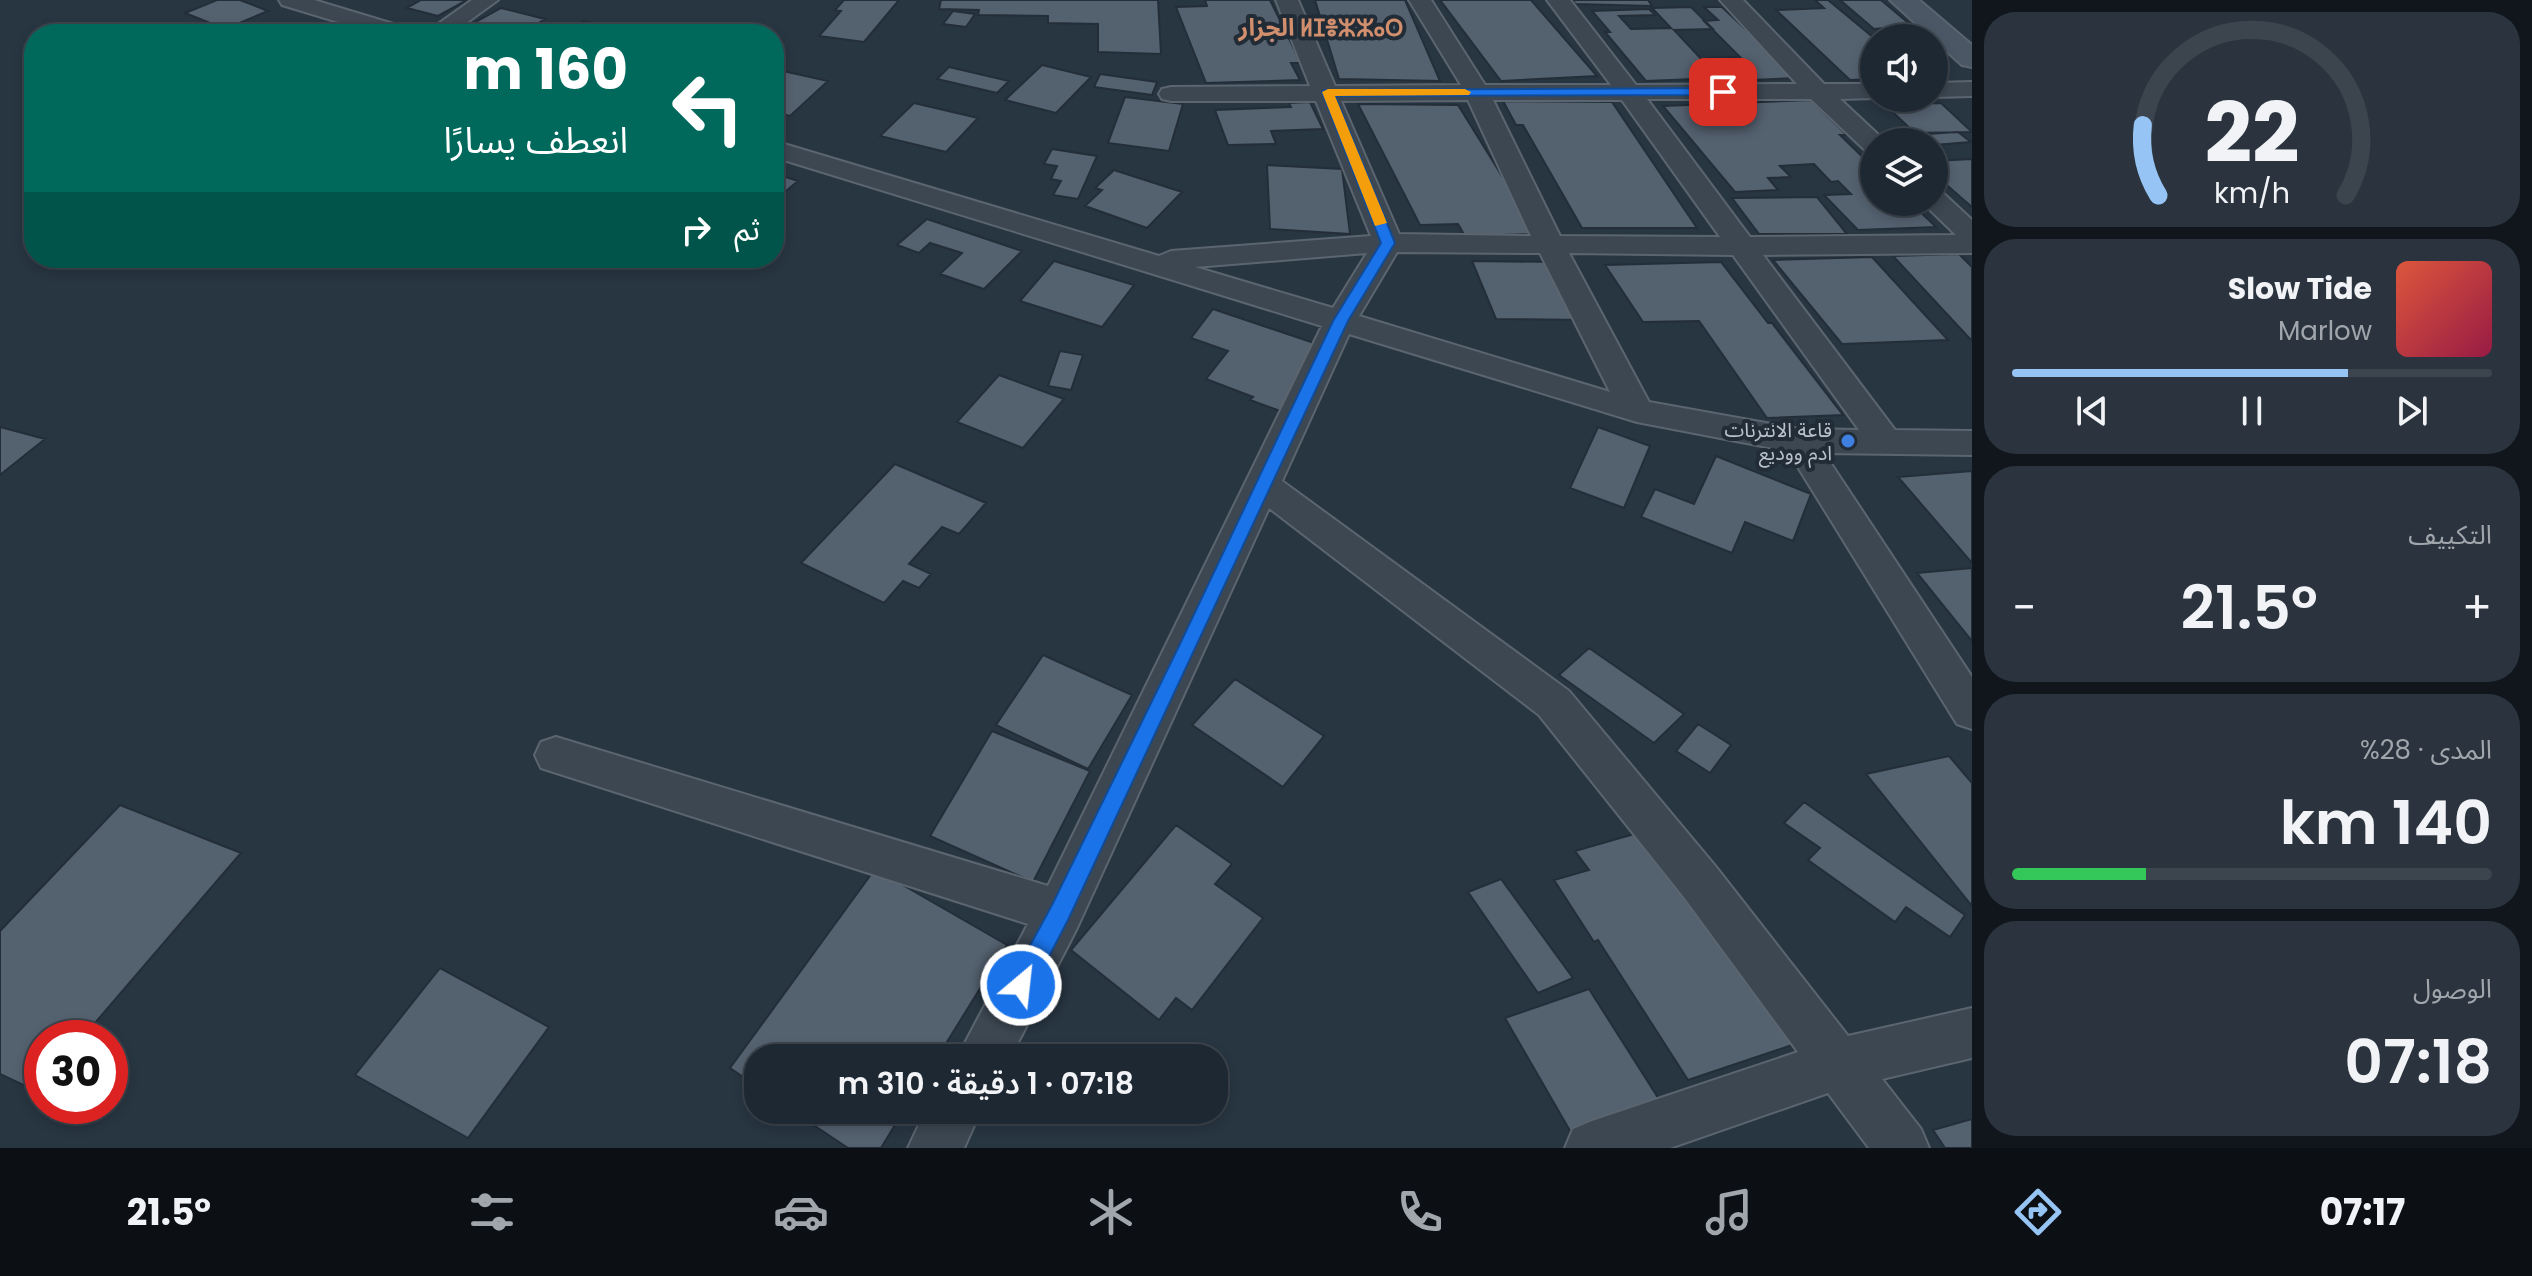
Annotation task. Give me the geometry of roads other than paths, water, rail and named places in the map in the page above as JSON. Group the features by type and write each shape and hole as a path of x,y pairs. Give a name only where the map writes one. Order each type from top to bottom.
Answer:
{"main road":[{"path":"1903,0 1972,59"}],"street":[{"path":"290,0 369,24"},
{"path":"451,24 487,0"},
{"path":"1287,0 1328,92 1388,243"},
{"path":"1420,0 1477,92 1549,243 1637,411"},
{"path":"1558,0 1886,443"},
{"path":"1731,0 1818,92 1860,131"},
{"path":"1948,90 1972,89"},
{"path":"1171,94 1860,91"},
{"path":"784,152 1637,411 1799,441 1972,443"},
{"path":"1948,213 1972,235"},
{"path":"990,1044 1060,912 1340,321 1388,243"},
{"path":"1148,262 1388,243 1972,244"},
{"path":"1799,441 1972,712"},
{"path":"1263,485 1554,703 1700,882 1902,1148"},
{"path":"556,755 1060,912"},
{"path":"1592,1148 1838,1064 1972,1033"},
{"path":"935,1148 948,1124"}],"place":[{"name":"قاعة الانترنات ادم ووديع","path":"1848,441"}],"district":[{"name":"الجزار ⵍⵊⴻⵣⵣⴰⵔ","path":"1321,28"}]}
